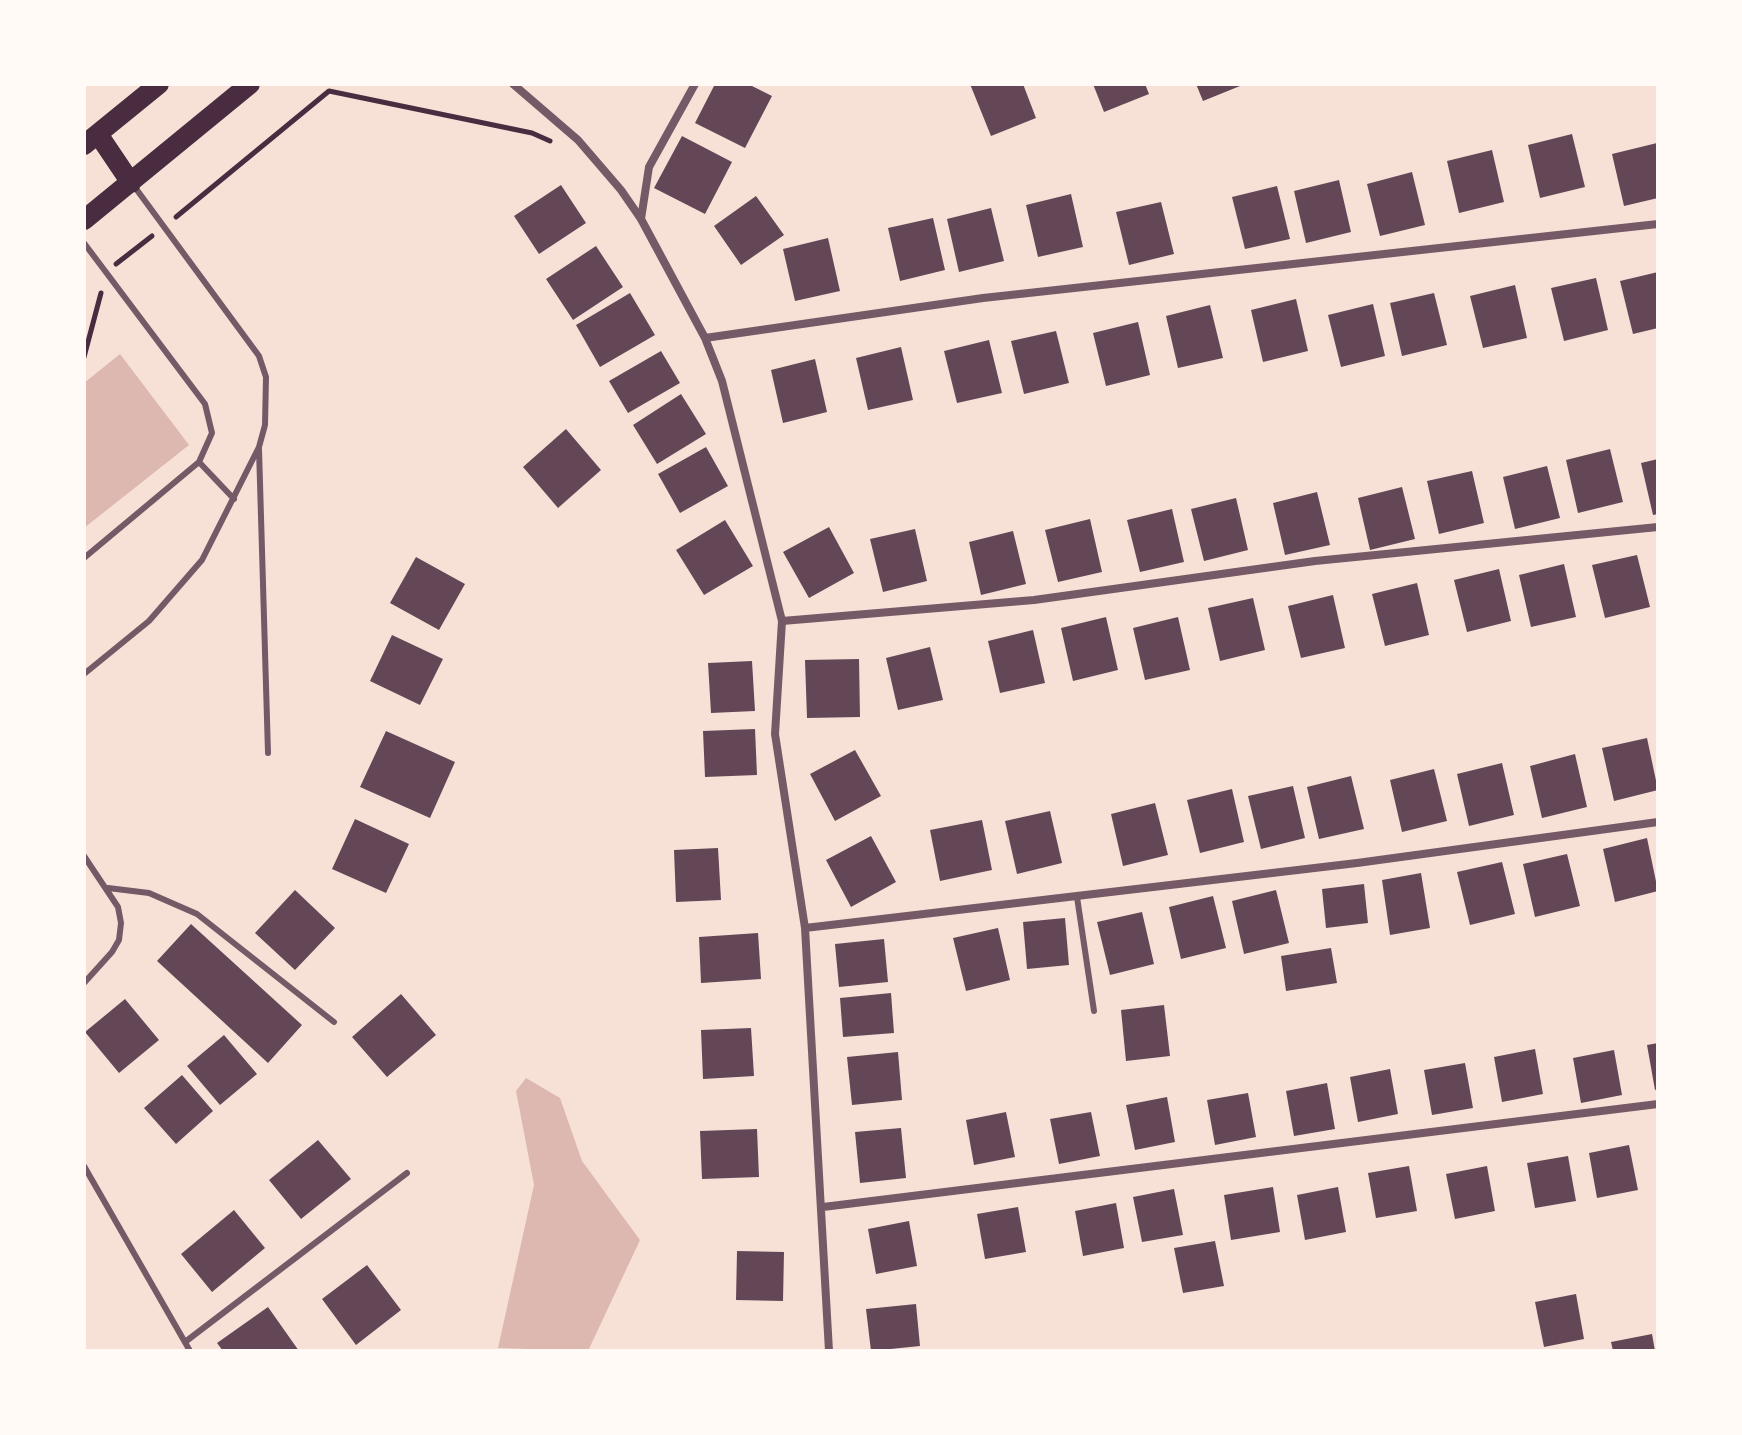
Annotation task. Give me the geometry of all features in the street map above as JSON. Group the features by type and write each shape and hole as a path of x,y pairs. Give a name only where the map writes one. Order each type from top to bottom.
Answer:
{"main road":[{"path":"131,183 91,140 159,84"},
{"path":"84,220 250,84"}],"street":[{"path":"513,84 554,117 599,162 641,219 705,338 722,381 782,621 775,734 805,928 829,1351"},
{"path":"641,219 649,167 695,84"},
{"path":"705,338 998,297 1658,224"},
{"path":"782,621 1034,600 1315,561 1658,527"},
{"path":"805,928 1077,897 1658,822"},
{"path":"823,1207 1658,1104"}],"lane":[{"path":"131,183 259,356 267,401 259,447 268,753"},
{"path":"84,243 205,404 212,433 199,462 84,558"},
{"path":"84,674 149,621 181,588 202,560 259,447"},
{"path":"199,462 234,499"},
{"path":"84,856 118,907 119,940 84,983"},
{"path":"108,888 149,893 197,914 334,1022"},
{"path":"1077,897 1094,1011"},
{"path":"84,1166 190,1351"},
{"path":"185,1342 407,1173"}],"path":[{"path":"84,357 106,272 329,91 532,133 559,144"}],"shaded area":[{"path":"120,354 189,445 84,528 84,383"},
{"path":"526,1078 560,1098 582,1161 640,1240 588,1351 498,1348 534,1185 516,1091"}],"building":[{"path":"715,84 748,84 772,96 745,148 695,123"},
{"path":"970,84 1023,84 1036,118 991,136"},
{"path":"1093,84 1145,84 1149,94 1104,112"},
{"path":"1196,84 1245,84 1203,101"},
{"path":"1572,134 1585,187 1540,198 1528,145"},
{"path":"682,136 732,162 705,214 654,188"},
{"path":"1657,143 1658,198 1624,206 1612,154"},
{"path":"1492,150 1504,202 1459,213 1447,161"},
{"path":"1412,172 1425,225 1380,236 1367,184"},
{"path":"1339,180 1351,232 1306,243 1294,191"},
{"path":"561,185 586,223 539,254 514,216"},
{"path":"1277,186 1290,239 1245,249 1232,197"},
{"path":"1071,194 1083,247 1038,257 1026,205"},
{"path":"756,196 784,235 741,265 714,226"},
{"path":"1161,202 1174,254 1129,265 1116,212"},
{"path":"991,208 1004,261 959,272 947,219"},
{"path":"933,218 945,270 900,281 888,228"},
{"path":"828,238 840,291 795,301 783,249"},
{"path":"596,246 623,287 573,320 546,279"},
{"path":"1658,272 1658,328 1633,334 1620,281"},
{"path":"1596,278 1608,330 1564,341 1551,288"},
{"path":"1515,285 1527,338 1483,348 1470,296"},
{"path":"630,293 655,335 600,367 576,325"},
{"path":"1434,293 1447,345 1402,356 1390,303"},
{"path":"1296,299 1308,351 1263,362 1251,310"},
{"path":"1373,304 1385,356 1341,367 1328,315"},
{"path":"1210,305 1223,358 1178,368 1166,316"},
{"path":"1138,322 1150,375 1106,386 1093,333"},
{"path":"1056,331 1069,383 1024,394 1011,341"},
{"path":"989,340 1002,393 957,403 944,351"},
{"path":"901,347 913,400 868,410 856,358"},
{"path":"661,351 680,383 628,413 609,381"},
{"path":"815,359 827,412 783,423 771,370"},
{"path":"681,394 706,434 657,464 633,425"},
{"path":"566,429 601,470 558,508 523,467"},
{"path":"706,447 728,486 680,513 658,474"},
{"path":"1610,449 1623,502 1578,513 1566,460"},
{"path":"1658,459 1658,514 1653,515 1641,463"},
{"path":"1547,466 1560,518 1515,529 1503,477"},
{"path":"1472,471 1484,523 1439,534 1427,481"},
{"path":"1402,487 1415,539 1370,550 1358,498"},
{"path":"1317,492 1330,545 1285,555 1273,503"},
{"path":"1236,498 1248,550 1204,561 1191,509"},
{"path":"1172,509 1184,562 1140,572 1127,520"},
{"path":"1090,519 1102,572 1058,582 1045,530"},
{"path":"725,520 753,566 704,595 676,550"},
{"path":"829,527 854,573 809,598 783,552"},
{"path":"915,529 927,581 883,592 870,539"},
{"path":"1013,531 1026,584 981,595 969,542"},
{"path":"1637,555 1650,607 1605,618 1592,565"},
{"path":"416,557 465,584 439,630 390,603"},
{"path":"1564,564 1576,617 1531,627 1519,575"},
{"path":"1499,569 1511,621 1467,632 1454,580"},
{"path":"1417,583 1429,635 1385,646 1372,594"},
{"path":"1333,595 1345,648 1301,658 1288,606"},
{"path":"1253,598 1265,650 1220,661 1208,608"},
{"path":"1106,617 1118,670 1073,681 1061,628"},
{"path":"1178,617 1190,670 1145,680 1133,628"},
{"path":"1033,630 1045,683 1000,693 988,641"},
{"path":"392,635 443,659 420,705 370,681"},
{"path":"930,647 943,700 898,710 886,658"},
{"path":"859,659 860,717 807,718 805,660"},
{"path":"752,661 755,711 711,713 708,663"},
{"path":"755,729 757,775 705,777 703,731"},
{"path":"386,731 455,762 430,818 360,787"},
{"path":"1647,738 1658,790 1614,801 1602,748"},
{"path":"855,750 881,796 835,821 810,774"},
{"path":"1575,754 1587,807 1542,818 1530,766"},
{"path":"1502,763 1514,815 1469,826 1457,774"},
{"path":"1434,769 1447,821 1402,832 1390,780"},
{"path":"1351,776 1364,829 1319,839 1307,787"},
{"path":"1293,786 1305,838 1261,849 1248,796"},
{"path":"1232,789 1244,842 1200,853 1187,800"},
{"path":"1155,803 1168,855 1123,866 1111,814"},
{"path":"1050,811 1062,863 1017,874 1005,821"},
{"path":"355,819 409,844 386,893 332,869"},
{"path":"982,820 992,870 940,881 930,830"},
{"path":"871,836 896,882 851,907 826,860"},
{"path":"1647,838 1658,891 1615,902 1603,849"},
{"path":"718,848 721,900 676,902 674,850"},
{"path":"1567,854 1580,906 1535,917 1523,864"},
{"path":"1502,862 1515,914 1470,925 1457,872"},
{"path":"1421,873 1430,928 1390,935 1382,880"},
{"path":"1364,884 1368,923 1326,928 1322,889"},
{"path":"295,890 335,928 295,970 255,933"},
{"path":"1276,890 1289,943 1244,954 1232,901"},
{"path":"1213,896 1226,948 1181,959 1169,907"},
{"path":"1142,912 1154,964 1110,975 1097,922"},
{"path":"1065,918 1069,965 1027,969 1023,922"},
{"path":"191,924 302,1025 268,1063 157,961"},
{"path":"998,928 1010,980 966,991 953,938"},
{"path":"758,933 761,979 701,983 699,937"},
{"path":"884,939 888,982 839,987 835,944"},
{"path":"1331,948 1337,983 1286,991 1281,956"},
{"path":"891,993 894,1033 843,1037 840,998"},
{"path":"401,994 436,1035 387,1077 352,1037"},
{"path":"125,999 159,1040 119,1073 85,1032"},
{"path":"1164,1005 1170,1056 1126,1061 1121,1010"},
{"path":"751,1028 754,1076 703,1079 701,1030"},
{"path":"224,1035 257,1074 220,1105 187,1066"},
{"path":"1658,1043 1658,1089 1655,1090 1647,1045"},
{"path":"1535,1049 1543,1094 1502,1102 1494,1057"},
{"path":"1614,1050 1622,1095 1581,1103 1573,1058"},
{"path":"898,1052 902,1100 852,1105 847,1057"},
{"path":"1465,1063 1473,1108 1432,1115 1424,1070"},
{"path":"1390,1069 1398,1114 1358,1122 1350,1077"},
{"path":"182,1075 213,1111 176,1144 144,1108"},
{"path":"1327,1083 1335,1129 1294,1136 1286,1091"},
{"path":"1248,1093 1256,1137 1215,1145 1207,1100"},
{"path":"1167,1097 1175,1142 1135,1150 1126,1105"},
{"path":"1006,1112 1015,1157 974,1165 966,1120"},
{"path":"1091,1112 1100,1156 1059,1164 1050,1119"},
{"path":"901,1128 906,1178 860,1183 855,1132"},
{"path":"757,1129 759,1177 702,1179 700,1131"},
{"path":"318,1140 351,1179 301,1219 269,1180"},
{"path":"1629,1145 1638,1190 1597,1198 1589,1153"},
{"path":"1568,1156 1576,1201 1535,1208 1527,1163"},
{"path":"1409,1166 1417,1211 1376,1218 1368,1173"},
{"path":"1487,1166 1495,1211 1455,1219 1446,1174"},
{"path":"1273,1187 1280,1232 1231,1240 1224,1195"},
{"path":"1338,1187 1346,1232 1305,1240 1297,1195"},
{"path":"1174,1189 1183,1235 1142,1242 1133,1197"},
{"path":"1116,1203 1124,1248 1083,1256 1075,1211"},
{"path":"1018,1207 1026,1252 985,1259 977,1214"},
{"path":"234,1210 265,1248 212,1292 181,1254"},
{"path":"909,1221 917,1266 876,1274 868,1229"},
{"path":"1215,1241 1224,1286 1183,1293 1174,1248"},
{"path":"737,1251 784,1252 783,1301 736,1300"},
{"path":"367,1265 401,1310 356,1345 322,1299"},
{"path":"1576,1294 1584,1339 1544,1347 1535,1302"},
{"path":"916,1304 920,1346 871,1351 866,1309"},
{"path":"268,1307 299,1351 223,1351 217,1343"},
{"path":"1652,1334 1655,1351 1613,1351 1611,1342"}]}
